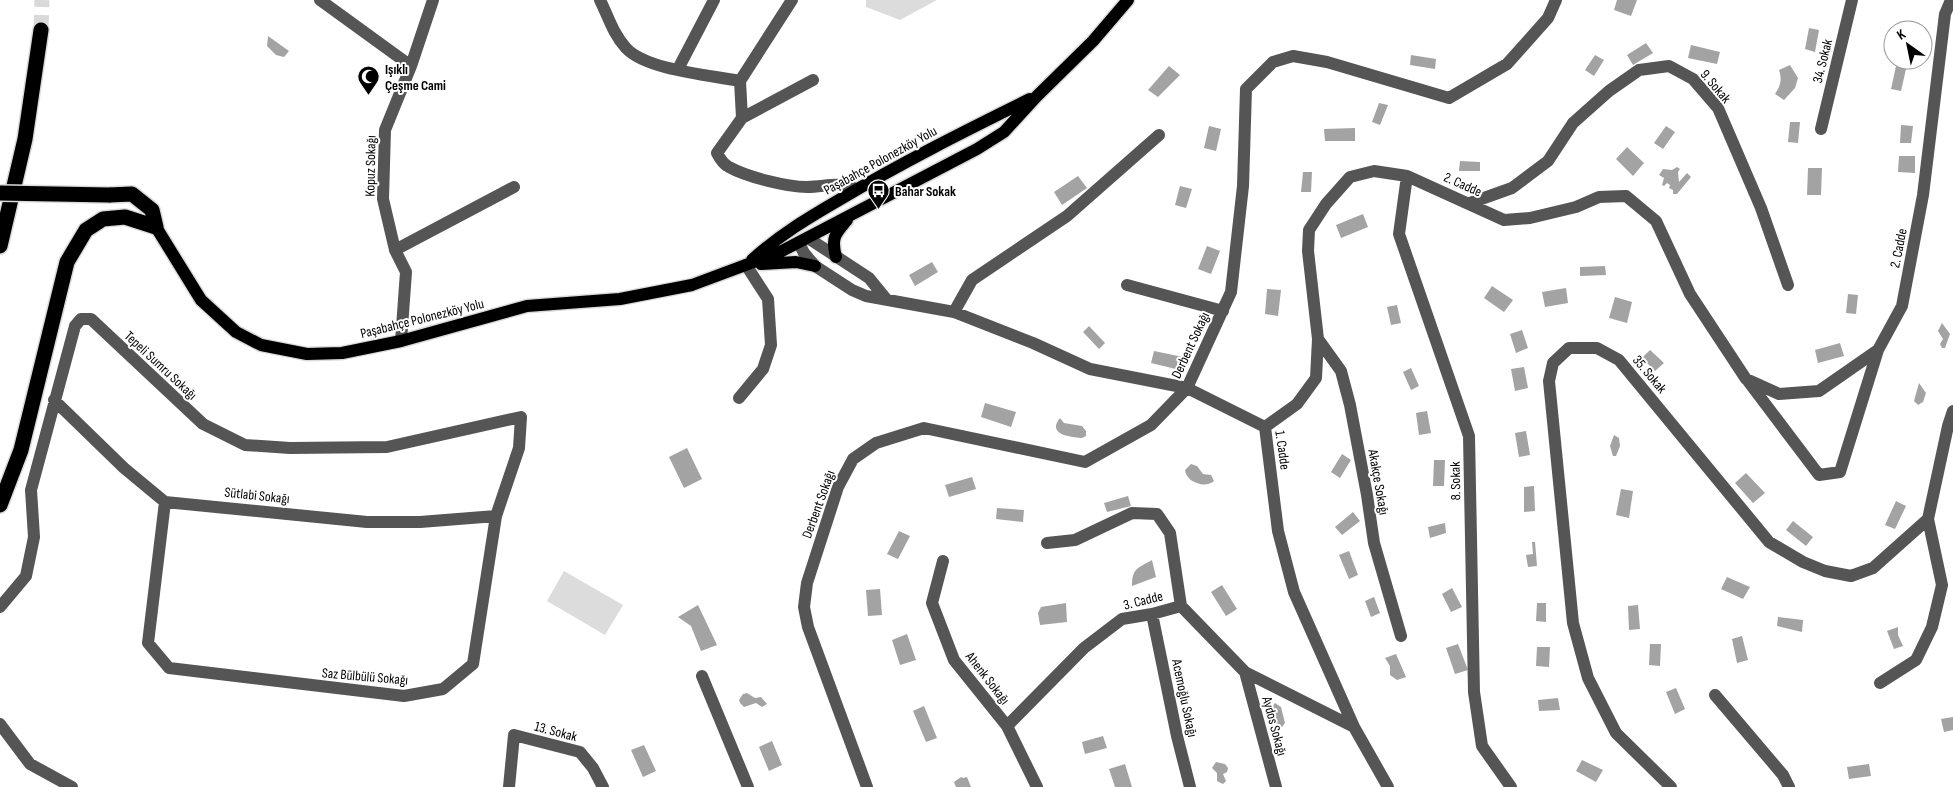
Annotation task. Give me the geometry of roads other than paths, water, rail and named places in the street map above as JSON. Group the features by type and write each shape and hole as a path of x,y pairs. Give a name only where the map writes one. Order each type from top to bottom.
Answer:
{"highway":[{"path":"0,246 25,139 41,30"},
{"path":"0,192 132,194 152,210 156,227"},
{"path":"1,502 21,450 67,262 86,230 103,219 125,217 156,227"}],"main road":[{"name":"Paşabahçe Polonezköy Yolu","path":"156,227 201,300 236,332 261,345 307,354 342,353 401,341 527,306 620,299 692,285 746,265 773,241 800,236 850,217 977,149 1004,132 1037,96 1093,41 1128,0"},
{"name":"Paşabahçe Polonezköy Yolu","path":"800,236 856,189 942,142 1037,96"},
{"path":"800,236 809,226 886,181 906,161"},
{"path":"836,257 833,246 834,238 850,217"},
{"path":"746,265 796,262 815,266"}],"street":[{"path":"320,0 411,66"},
{"name":"Kopuz Sokağı","path":"401,341 406,272 395,250 383,199 385,130 411,66 433,0"},
{"path":"600,0 615,33 627,49 646,62 740,81"},
{"path":"678,69 714,0"},
{"path":"742,118 740,81 792,0"},
{"name":"Derbent Sokağı","path":"867,787 808,627 804,607 807,583 838,487 853,459 876,443 924,428 1085,462 1151,425 1187,388 1231,292 1242,196 1246,90 1273,62 1293,56 1327,62 1450,98 1506,64 1548,18 1556,0"},
{"name":"34. Sokak","path":"1821,129 1852,0"},
{"name":"2. Cadde","path":"1265,427 1297,404 1316,378 1318,339 1308,251 1309,230 1326,204 1350,177 1374,171 1407,176 1504,220 1540,216 1576,207 1599,197 1626,196 1656,221 1690,294 1746,379 1819,476 1840,472 1878,350 1902,306 1923,194 1945,14 1951,0"},
{"name":"9. Sokak","path":"1470,203 1512,188 1548,161 1573,123 1609,91 1639,70 1669,66 1693,79 1718,108 1762,208 1788,285"},
{"path":"813,80 742,118 716,153 722,162 730,168 780,185 807,187 845,184 856,189"},
{"path":"954,312 972,280 1066,216 1158,135"},
{"name":"8. Sokak","path":"1407,176 1399,234 1469,436 1474,692 1482,746 1511,787"},
{"path":"395,250 514,187"},
{"path":"800,236 868,278 887,300"},
{"path":"800,236 804,253 815,266"},
{"path":"739,398 763,369 771,346 768,299 746,265"},
{"name":"1. Cadde","path":"815,266 852,290 866,296 954,312 1033,343 1090,369 1187,388 1265,427 1278,531 1294,592 1354,727 1388,787"},
{"path":"1127,285 1223,311"},
{"name":"Tepeli Sumru Sokağı","path":"0,607 26,576 34,537 31,490 75,326 81,319 92,319 202,424 245,445 290,448 387,447 521,418"},
{"name":"Akakçe Sokağı","path":"1318,339 1340,371 1348,396 1367,494 1374,543 1401,636"},
{"name":"35. Sokak","path":"1671,787 1616,733 1588,678 1575,632 1551,406 1549,381 1553,363 1569,348 1597,348 1619,360 1769,542 1803,562 1825,571 1851,576 1873,568 1928,519"},
{"name":"2. Cadde","path":"1746,379 1779,394 1819,391 1842,377 1878,350"},
{"path":"54,400 124,468 166,502"},
{"path":"1880,683 1916,660 1932,627 1942,585 1928,519 1953,411"},
{"name":"Saz Bülbülü Sokağı","path":"166,502 148,643 169,668 404,696 443,689 473,664 496,516 519,448 521,418"},
{"name":"Sütlabi Sokağı","path":"166,502 367,522 420,522 496,516"},
{"path":"1047,543 1075,540 1132,513 1157,514 1170,533 1181,606"},
{"name":"Ahenk Sokağı","path":"943,561 932,603 954,660 1007,726"},
{"name":"3. Cadde","path":"1007,726 1084,648 1122,619 1152,614 1181,606 1245,672 1354,727"},
{"name":"Acemoğlu Sokağı","path":"1152,614 1177,736 1190,787"},
{"name":"Aydos Sokağı","path":"1245,672 1276,787"},
{"path":"702,676 748,787"},
{"path":"1715,694 1784,775 1789,787"},
{"path":"0,724 30,764 72,787"},
{"path":"1007,726 1037,787"},
{"name":"13. Sokak","path":"509,787 514,735 580,752 593,768 603,787"}],"tunnel":[{"path":"41,30 42,0"}],"place":[{"name":"Işıklı Çeşme Cami","path":"369,96"},
{"name":"Bahar Sokak","path":"879,210"}]}
